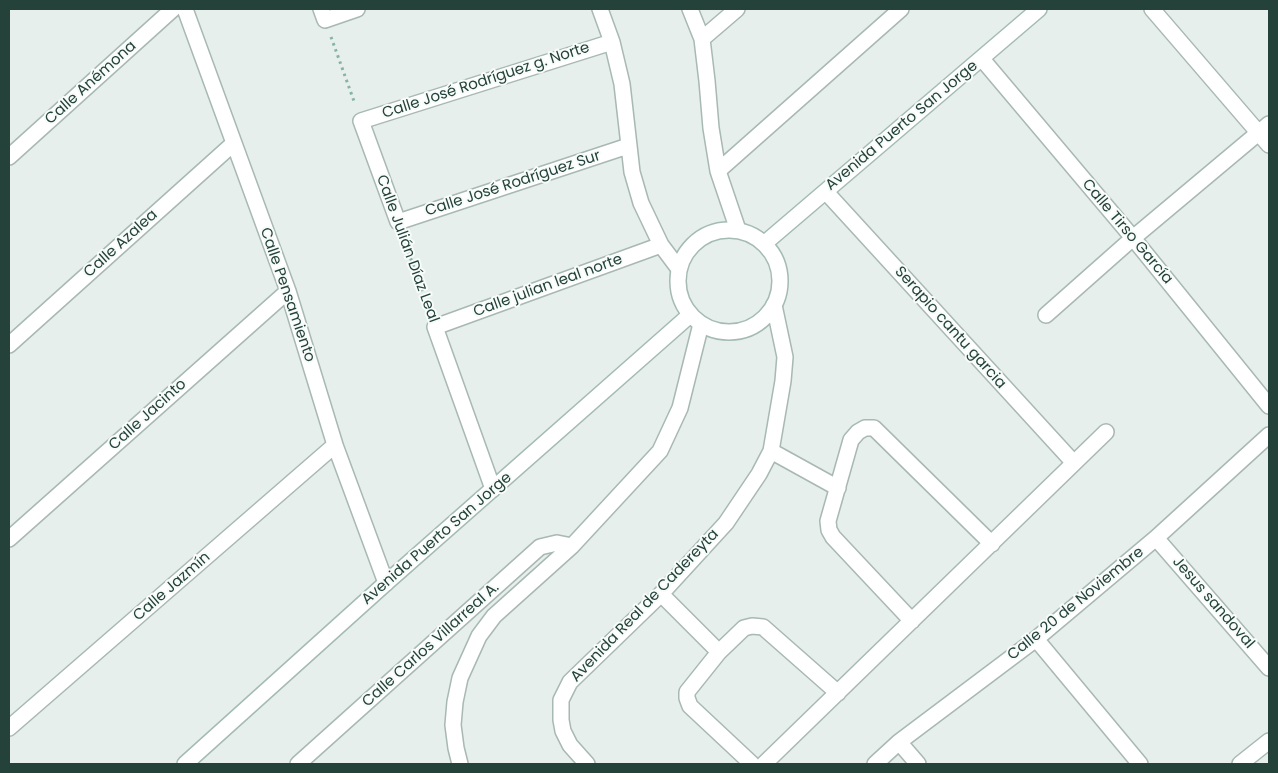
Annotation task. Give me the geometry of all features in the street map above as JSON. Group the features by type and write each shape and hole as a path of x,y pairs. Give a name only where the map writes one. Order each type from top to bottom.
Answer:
{"street":[{"name":"Calle Anémona","path":"9,157 173,9"},
{"name":"Calle Pensamiento","path":"185,9 288,291 335,445 386,583"},
{"path":"323,14 357,9"},
{"path":"600,9 612,42 622,84 632,172 641,204 661,245 678,269"},
{"path":"690,9 702,39 711,128 718,171 738,230"},
{"path":"702,39 737,9"},
{"path":"718,171 901,9"},
{"name":"Avenida Puerto San Jorge","path":"765,244 1039,9"},
{"path":"1152,9 1264,128 1269,145"},
{"name":"Calle José Rodríguez g. Norte","path":"361,121 612,42"},
{"name":"Calle Tirso García","path":"982,59 1133,238 1269,406"},
{"name":"Calle Julián Díaz Leal","path":"361,121 398,222"},
{"path":"1046,316 1133,238 1264,128"},
{"name":"Calle Azalea","path":"9,345 234,143"},
{"name":"Calle José Rodríguez Sur","path":"398,222 628,146"},
{"name":"Serapio cantu garcia","path":"826,192 1074,463"},
{"path":"719,230 738,230 753,235 765,244 775,257 780,272 780,289 774,305 761,321 742,331 720,332 695,319 682,301 677,285 678,269 686,251 700,238 719,230"},
{"name":"Calle julian leal norte","path":"435,327 661,245"},
{"name":"Calle Jacinto","path":"9,539 288,291"},
{"name":"Avenida Real de Cadereyta","path":"587,764 570,746 563,732 560,720 561,700 570,682 661,594 726,523 759,474 771,451 783,381 785,356 774,305"},
{"path":"460,764 453,726 455,702 460,678 479,636 494,616 572,546 660,451 680,408 695,319"},
{"name":"Avenida Puerto San Jorge","path":"185,764 493,489 695,319"},
{"name":"Calle Julián Díaz Leal","path":"435,327 493,489"},
{"path":"912,621 833,537 829,530 828,521 851,440 858,432 865,428 874,428 992,544"},
{"path":"764,764 1106,432"},
{"name":"Calle 20 de Noviembre","path":"875,764 899,742 1036,639 1156,538 1269,435"},
{"name":"Calle Jazmín","path":"9,728 335,445"},
{"path":"771,451 838,488"},
{"name":"Jesus sandoval","path":"1156,538 1269,668"},
{"name":"Calle Carlos Villarreal A.","path":"298,764 540,547 556,543 572,546"},
{"path":"661,594 719,652"},
{"path":"752,764 690,706 687,698 687,692 719,652 744,628 752,626 762,627 838,693"},
{"path":"1036,639 1140,764"},
{"path":"1240,764 1269,741"},
{"path":"899,742 918,764"}],"path":[{"path":"323,14 361,121"},
{"name":"Calle Julián Díaz Leal","path":"398,222 435,327"}]}
